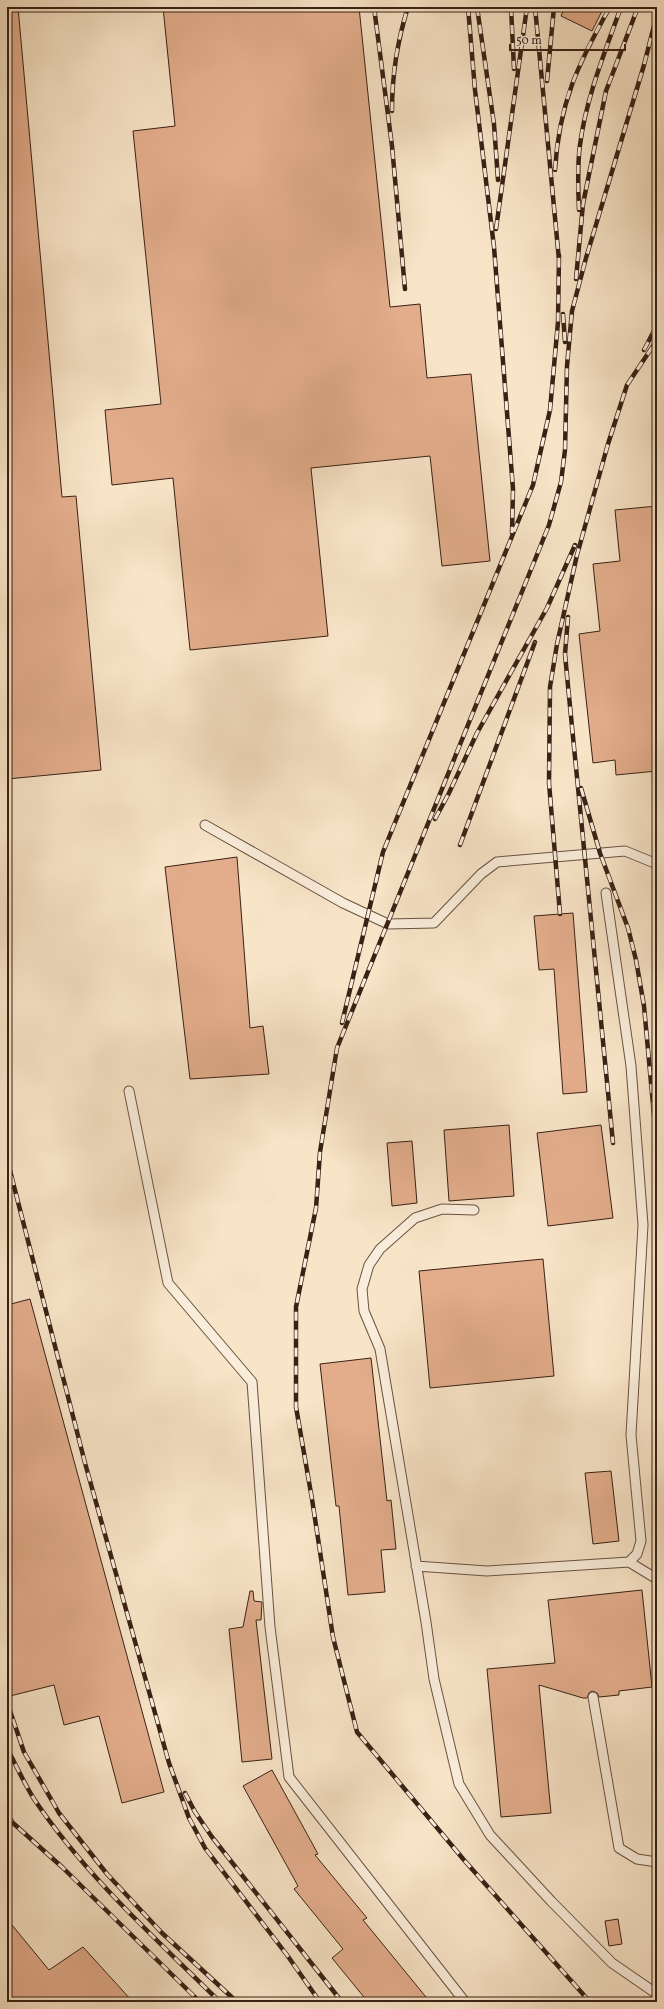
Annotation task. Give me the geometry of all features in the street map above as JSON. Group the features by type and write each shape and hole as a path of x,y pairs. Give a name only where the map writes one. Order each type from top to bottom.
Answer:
{"lane":[{"path":"205,825 343,903 388,924 434,923 481,874 497,862 625,851 657,864"},
{"path":"606,893 630,1066 643,1225 631,1435 640,1541 637,1554 630,1562"},
{"path":"129,1091 168,1284 252,1382 270,1627 289,1776 465,2002"},
{"path":"474,1210 442,1209 415,1218 380,1249 369,1265 362,1289 364,1311 380,1349 434,1679 460,1784 490,1835 612,1964 657,1994"},
{"path":"416,1566 487,1571 630,1562 657,1579"},
{"path":"593,1697 620,1848 637,1859 657,1862"}],"building":[{"path":"7,7 18,7 62,497 76,496 101,770 7,779"},
{"path":"163,7 359,7 390,307 420,304 427,378 471,374 490,561 442,566 430,456 311,468 328,636 190,650 173,478 112,485 105,410 161,404 133,131 175,126"},
{"path":"565,7 604,7 592,31 561,16"},
{"path":"657,506 657,771 616,775 615,760 593,763 579,634 600,631 593,564 620,561 615,510"},
{"path":"237,857 250,1028 263,1026 269,1074 190,1079 165,867"},
{"path":"573,913 587,1092 563,1094 554,969 539,970 534,916"},
{"path":"509,1125 514,1196 449,1201 444,1130"},
{"path":"601,1125 613,1218 548,1226 537,1133"},
{"path":"412,1141 417,1203 392,1206 387,1143"},
{"path":"543,1259 554,1376 430,1388 419,1271"},
{"path":"30,1299 164,1792 122,1803 99,1716 64,1725 54,1685 10,1696 7,1683 7,1305"},
{"path":"371,1358 387,1501 391,1500 396,1549 381,1550 385,1592 348,1595 339,1506 336,1506 320,1364"},
{"path":"611,1471 619,1541 593,1544 585,1473"},
{"path":"642,1590 652,1687 619,1691 619,1695 599,1697 597,1693 592,1691 589,1693 587,1698 583,1698 539,1685 551,1813 501,1817 487,1669 555,1663 548,1600"},
{"path":"250,1591 253,1591 254,1601 262,1602 261,1620 256,1620 272,1759 242,1762 229,1629 243,1627"},
{"path":"272,1770 318,1854 315,1855 367,1918 363,1920 430,2002 368,2002 332,1958 343,1949 294,1889 298,1886 243,1786"},
{"path":"7,1919 49,1970 83,1947 133,2002 7,2002"},
{"path":"618,1919 622,1944 609,1946 605,1921"}],"railway":[{"path":"374,7 392,146 405,289"},
{"path":"392,111 396,58 408,7"},
{"path":"468,7 475,90 494,247 513,489 512,533"},
{"path":"477,7 494,124 498,180"},
{"path":"511,7 514,69"},
{"path":"496,229 527,7"},
{"path":"535,7 559,260"},
{"path":"547,81 554,7"},
{"path":"555,170 561,124 572,85 588,47 610,7"},
{"path":"579,210 578,161 583,127 591,93 621,7"},
{"path":"576,279 583,204 606,91 638,7"},
{"path":"590,2002 464,1860 357,1732 333,1637 296,1407 296,1307 316,1208 320,1152 337,1048 549,525 561,482 565,450 567,366 572,311 586,258 644,65 657,14"},
{"path":"342,1023 383,852 533,485 550,410 558,322 559,255"},
{"path":"563,314 565,342"},
{"path":"644,350 657,325"},
{"path":"560,914 549,783 550,687 557,644 577,555 608,444 627,385 657,340"},
{"path":"435,819 477,733 547,608 575,545"},
{"path":"568,617 565,654 613,1143"},
{"path":"460,845 535,642"},
{"path":"581,788 600,853 628,928 636,960 644,1006 657,1148"},
{"path":"7,1159 85,1463 169,1763 189,1818 205,1848 287,1955 320,2002"},
{"path":"7,1702 24,1752 59,1813 107,1874 162,1933 237,2002"},
{"path":"7,1748 34,1799 75,1854 146,1930 220,2002"},
{"path":"185,1793 195,1812 212,1837 342,2002"},
{"path":"7,1814 13,1823 62,1867 200,2002"}]}
